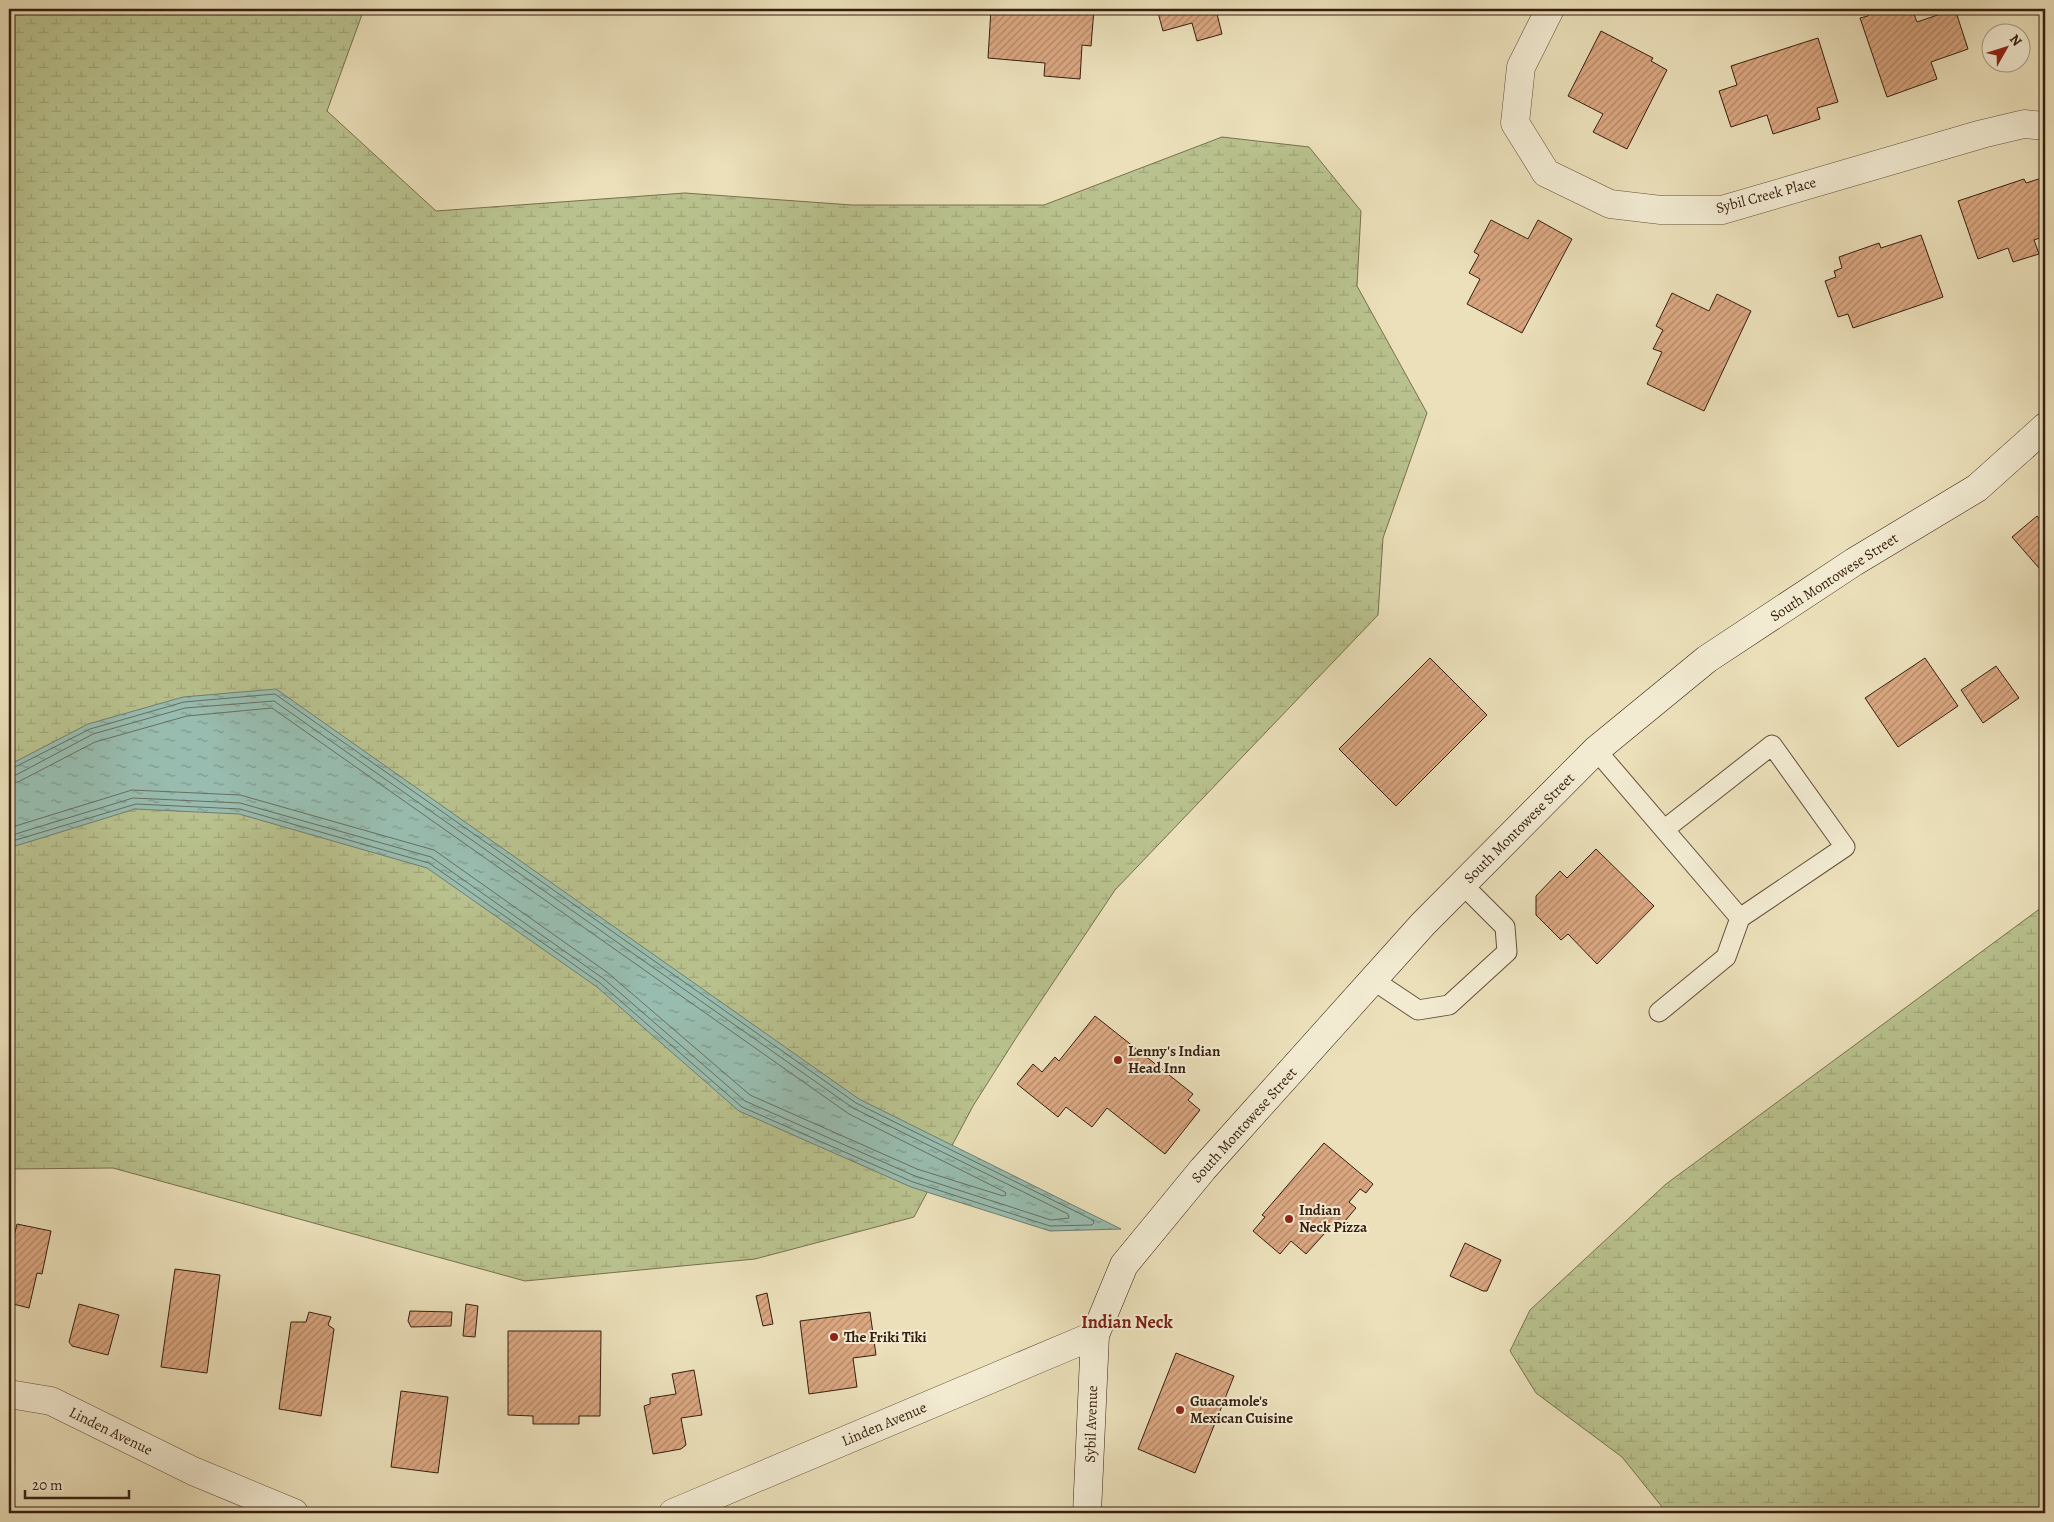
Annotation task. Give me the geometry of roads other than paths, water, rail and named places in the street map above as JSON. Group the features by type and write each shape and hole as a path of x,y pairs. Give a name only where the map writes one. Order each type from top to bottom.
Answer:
{"main road":[{"name":"Sybil Creek Place","path":"1550,9 1521,67 1515,123 1546,173 1610,204 1661,210 1722,210 1982,134 2024,124 2045,126"},
{"name":"South Montowese Street","path":"1095,1334 1124,1265 1203,1170 1423,924 1596,750 1707,659 1854,562 1977,488 2045,427"},
{"name":"Linden Avenue","path":"673,1513 1095,1334"},
{"name":"Sybil Avenue","path":"1087,1513 1095,1334"},
{"name":"Linden Avenue","path":"9,1394 51,1401 193,1471 294,1513"}],"lane":[{"path":"1659,1012 1726,957 1740,918 1845,847 1772,745 1664,829"},
{"path":"1596,750 1740,918"},
{"path":"1373,980 1418,1010 1448,1005 1507,952 1506,927 1462,884"}],"water":[{"path":"276,689 859,1099 1121,1229 1050,1231 911,1187 739,1111 597,987 427,868 239,814 135,809 9,848 9,765 88,724 183,697"}],"place":[{"name":"Lenny's Indian Head Inn","path":"1118,1060"},
{"name":"Indian Neck Pizza","path":"1289,1219"},
{"name":"The Friki Tiki","path":"834,1337"},
{"name":"Guacamole's Mexican Cuisine","path":"1180,1410"}],"district":[{"name":"Indian Neck","path":"1127,1322"}]}
